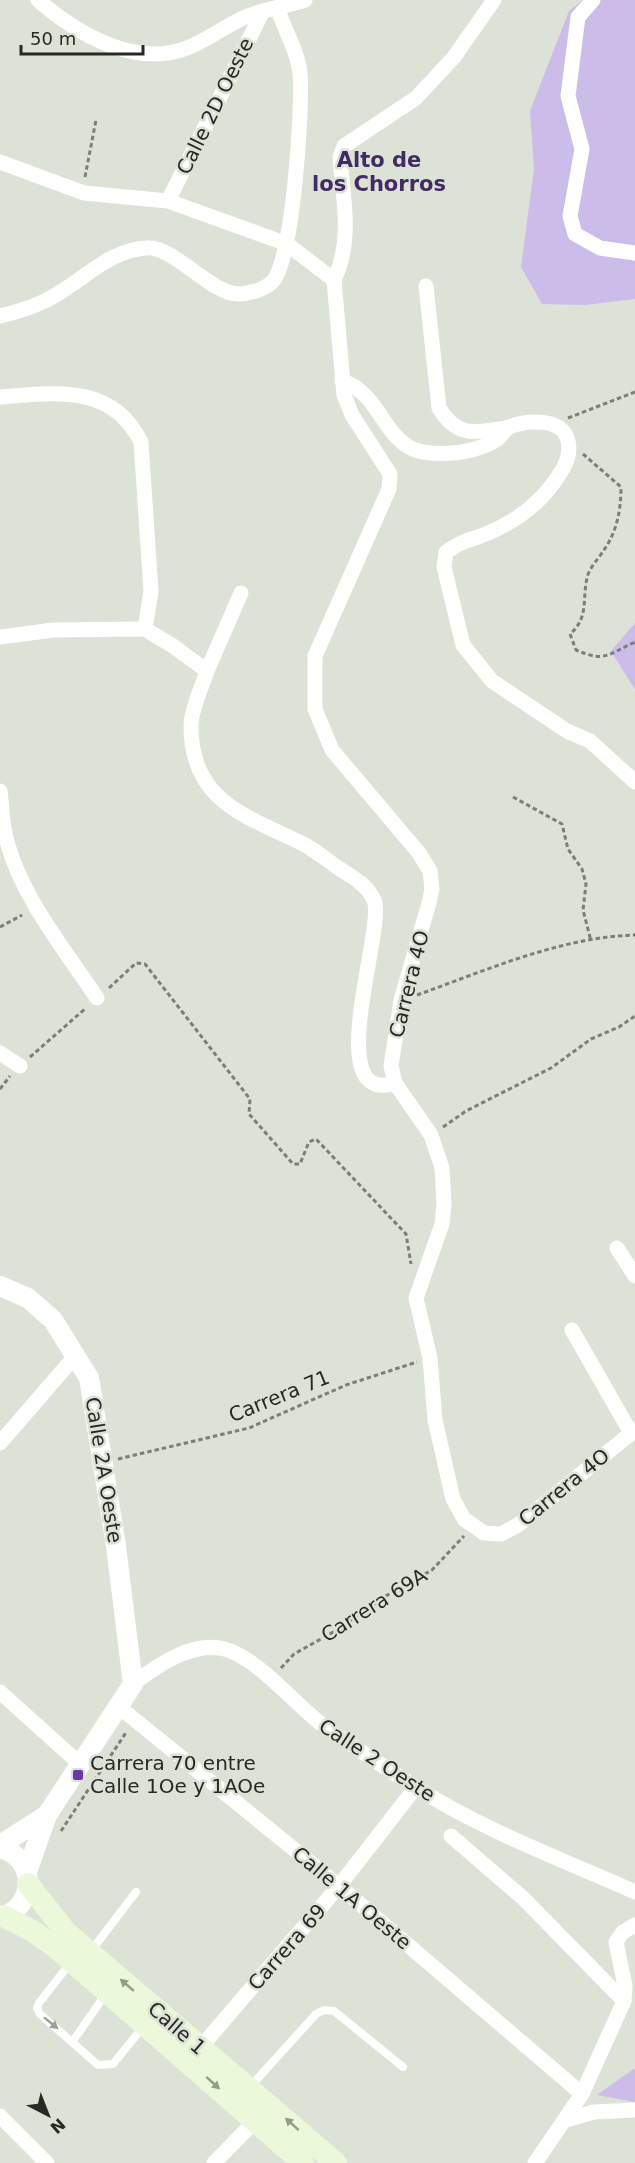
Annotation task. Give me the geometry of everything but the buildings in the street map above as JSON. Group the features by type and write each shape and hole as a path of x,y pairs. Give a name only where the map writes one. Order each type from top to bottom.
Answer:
{"main road":[{"name":"Calle 1","path":"28,1878 81,1957 108,1991 303,2163"},
{"name":"Calle 1","path":"2,1916 31,1929 81,1957 200,2048 336,2163"}],"street":[{"path":"38,0 48,9 116,49 153,56 186,49 246,16 305,0"},
{"path":"0,162 84,193 168,201 288,244 334,280 343,261 346,234 340,157 344,146 416,98 454,57 494,0"},
{"path":"593,0 578,17 568,96 582,148 570,216 575,234 600,248 635,253"},
{"path":"0,316 26,310 57,295 115,255 148,247 168,255 235,294 252,292 272,283 280,270 288,244 300,105 300,71 270,10"},
{"name":"Calle 2D Oeste","path":"168,201 270,10"},
{"name":"Carrera 4O","path":"334,280 344,395 352,415 390,474 389,489 315,656 315,709 332,750 399,827 430,871 432,888 401,1000 391,1066 395,1083"},
{"path":"426,286 439,408 448,422 459,430 481,432 533,422 553,424 563,432 568,441 567,463 549,491 517,519 478,537 458,543 446,552 444,567 463,645 492,681 509,695 567,731 590,741 635,782"},
{"path":"342,381 357,386 368,396 395,434 412,449 438,454 474,449 497,440 507,428"},
{"path":"0,398 77,394 112,407 133,425 141,442 151,591 146,629"},
{"path":"241,593 207,671 191,722 194,757 207,784 232,810 308,847 362,885 374,900 377,918 364,985 357,1052 361,1070 370,1082 382,1087 395,1083 431,1135 442,1168 444,1204 442,1224 416,1298 430,1358 435,1420 449,1489 464,1519 473,1526"},
{"path":"0,637 53,630 146,629 207,671"},
{"path":"0,791 6,838 37,908 97,998"},
{"path":"0,1053 20,1066"},
{"path":"616,1248 635,1275"},
{"name":"Calle 2A Oeste","path":"0,1286 28,1298 53,1320 89,1378 102,1463 126,1694"},
{"path":"572,1330 633,1432"},
{"path":"0,1443 76,1354"},
{"name":"Carrera 4O","path":"473,1526 484,1533 501,1534 518,1525 633,1432"},
{"name":"Calle 2 Oeste","path":"126,1694 155,1666 175,1656 213,1648 228,1650 271,1679 322,1724 416,1787 470,1818 635,1892"},
{"path":"0,1692 80,1764"},
{"path":"2,1916 21,1904 47,1815 126,1694"},
{"name":"Calle 1A Oeste","path":"126,1694 135,1720 339,1886 582,2094"},
{"name":"Carrera 69","path":"200,2048 339,1886 416,1787"},
{"path":"28,1878 16,1855 0,1846 47,1815"},
{"path":"451,1836 524,1899 624,2001"},
{"path":"542,2160 582,2094 624,2001 625,1986 616,1942 623,1932 635,1925"},
{"path":"566,2120 594,2112 635,2110"},
{"path":"0,2115 47,2163"},
{"path":"214,2163 255,2121"}],"lane":[{"path":"136,1892 37,2008 40,2014 98,2065 113,2064 146,2024"},
{"path":"73,2041 108,1991"},
{"path":"249,2088 316,2014 324,2010 334,2011 403,2067"}],"path":[{"path":"84,193 89,148 96,120"},
{"path":"553,424 635,392"},
{"path":"568,441 621,487 621,509 609,542 587,576 584,614 578,627 570,634 576,650 597,659 609,657 635,642"},
{"path":"513,797 562,824 568,849 582,869 586,884 583,910 591,941"},
{"path":"0,927 37,908"},
{"path":"401,1000 523,957 613,936 635,935"},
{"path":"0,1089 3,1082 20,1066 136,963 145,964 250,1099 249,1114 293,1164 300,1164 309,1142 316,1139 406,1234 411,1258 410,1269"},
{"path":"431,1135 466,1110 551,1068 591,1039 619,1027 635,1016"},
{"name":"Carrera 71","path":"102,1463 249,1428 346,1385 430,1358"},
{"name":"Carrera 69A","path":"271,1679 294,1654 338,1630 384,1598 432,1570 473,1526"},
{"path":"57,1838 135,1720"}],"shaded area":[{"path":"583,0 635,0 635,299 585,305 542,304 521,267 534,169 530,111 569,11"},
{"path":"635,623 635,690 611,651"},
{"path":"635,2068 635,2102 597,2095"}],"place":[{"name":"Carrera 70 entre Calle 1Oe y 1AOe","path":"78,1775"}],"district":[{"name":"Alto de los Chorros","path":"379,172"}]}
